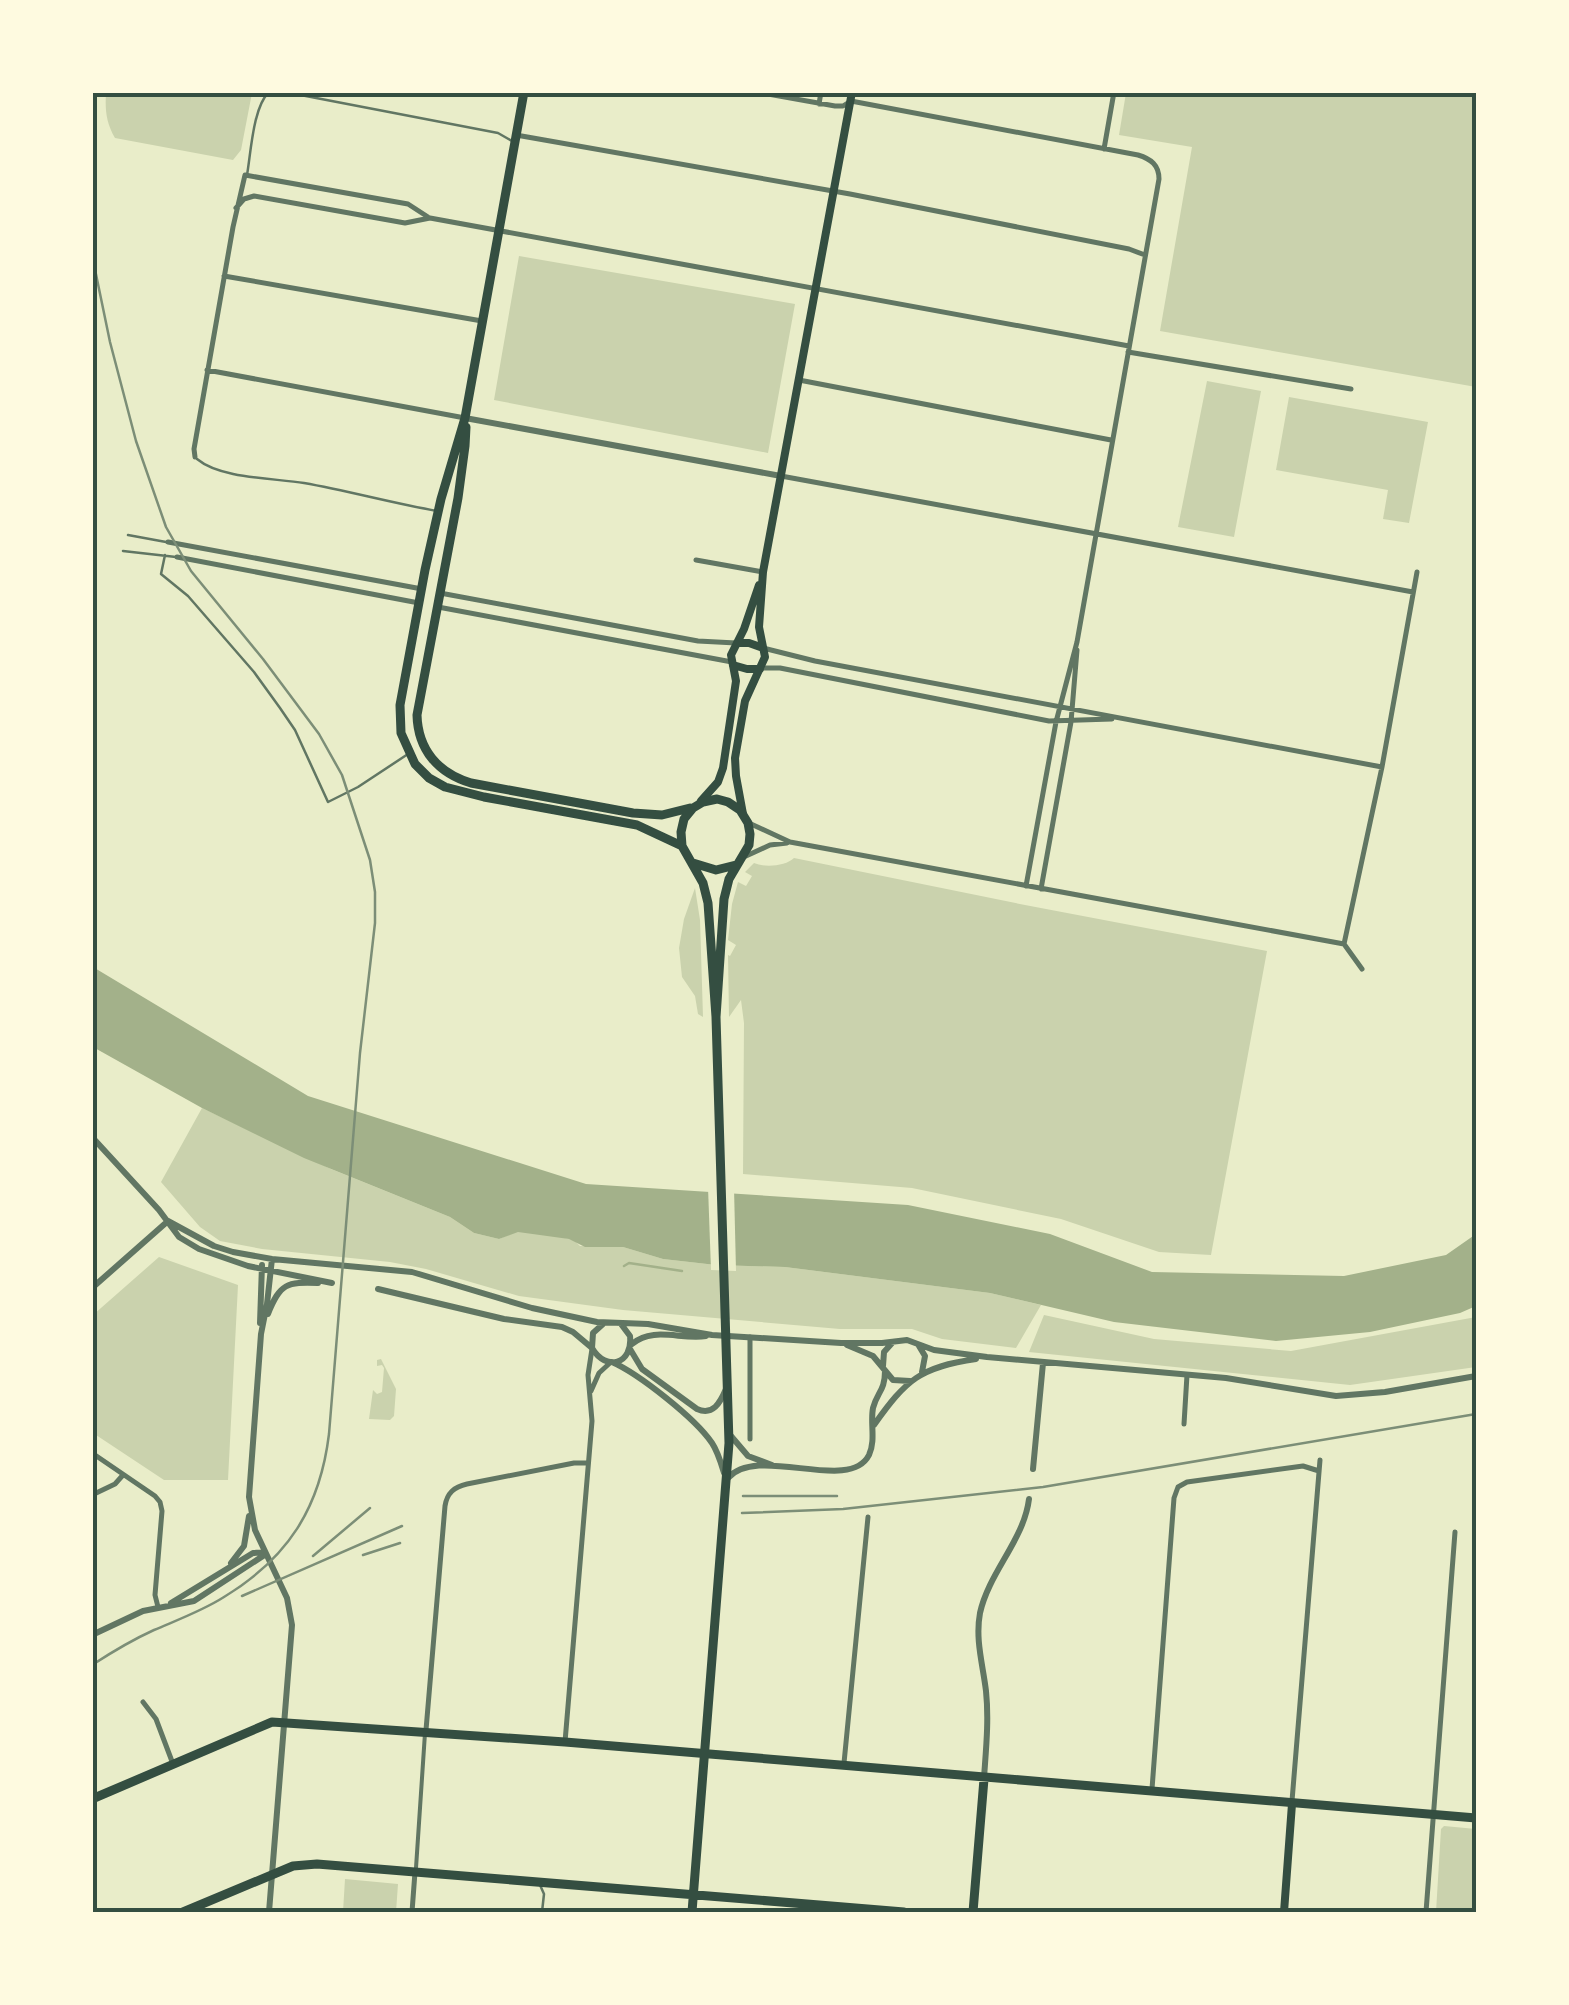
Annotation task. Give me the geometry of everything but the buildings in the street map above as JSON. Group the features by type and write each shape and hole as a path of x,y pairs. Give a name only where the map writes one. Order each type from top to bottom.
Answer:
{"main road":[{"path":"524,92 465,418 438,511 419,604 399,714 402,736 414,764 449,789 637,825 682,846"},
{"path":"716,1017 724,899 729,879 749,845 750,834 736,776 736,751 745,701 765,656 759,624 763,572 851,97"},
{"path":"465,418 466,446 418,715 419,733 427,753 448,773 471,783 662,815 724,800 746,818"},
{"path":"692,1912 729,1432 716,1017 707,897 682,846 682,825 718,782 723,768 735,691 732,653 763,572"},
{"path":"422,590 440,593"},
{"path":"419,604 438,607"},
{"path":"737,643 763,648"},
{"path":"733,664 760,668"},
{"path":"408,754 427,753"},
{"path":"414,764 427,753"},
{"path":"692,862 716,870 740,861"},
{"path":"92,1799 272,1722 285,1722 1476,1818"},
{"path":"974,1912 984,1779"},
{"path":"1284,1912 1292,1804"},
{"path":"183,1912 298,1864 904,1912"}],"street":[{"path":"756,92 840,106 851,97"},
{"path":"818,104 821,92"},
{"path":"843,92 851,97 1142,156 1156,166 1159,177 1077,642 1050,750 1026,886"},
{"path":"1104,149 1114,92"},
{"path":"516,139 834,191 1145,255"},
{"path":"195,457 236,208 246,175 408,204 430,218"},
{"path":"236,208 244,198 254,196 405,223 430,218 1352,389"},
{"path":"224,276 482,321"},
{"path":"207,370 1413,592"},
{"path":"798,380 1112,440"},
{"path":"168,542 422,590"},
{"path":"177,557 419,604"},
{"path":"696,560 763,572"},
{"path":"1344,944 1382,766 1417,572"},
{"path":"440,593 710,643 737,643"},
{"path":"438,607 733,664"},
{"path":"553,628 556,613"},
{"path":"596,636 598,621"},
{"path":"679,651 681,638"},
{"path":"1041,889 1071,722 1077,642"},
{"path":"763,648 815,662 1382,766"},
{"path":"815,662 815,676"},
{"path":"760,668 780,668 1056,722 1118,718"},
{"path":"1050,750 1066,753"},
{"path":"746,818 790,842 1344,944 1362,969"},
{"path":"740,861 770,845 790,842"},
{"path":"1030,860 1046,863"},
{"path":"92,1137 179,1237 220,1258 331,1283 297,1282 281,1289 261,1334"},
{"path":"168,1222 214,1246 268,1258 412,1272 559,1314 712,1335 841,1343 907,1340 918,1346 987,1357 1226,1378 1336,1396 1476,1376"},
{"path":"92,1288 168,1222"},
{"path":"261,1334 262,1268 268,1258"},
{"path":"223,1571 244,1546 248,1532 261,1334 271,1270 268,1258"},
{"path":"378,1289 504,1320 562,1327 573,1332 600,1358 695,1422 714,1446 728,1481 737,1470 773,1466 843,1471 856,1468 870,1453 873,1409 884,1388 884,1352 894,1342"},
{"path":"565,1742 592,1418 588,1375 593,1333 611,1322 628,1330 638,1363 696,1409 711,1410 727,1387"},
{"path":"591,1391 601,1370 624,1357 641,1337 712,1335"},
{"path":"750,1337 750,1439"},
{"path":"841,1343 873,1356 888,1376 900,1382 912,1380"},
{"path":"918,1346 925,1362 921,1374"},
{"path":"874,1425 889,1403 921,1374 949,1362 987,1357"},
{"path":"1033,1469 1043,1363"},
{"path":"1184,1424 1187,1375"},
{"path":"729,1432 748,1456 773,1466"},
{"path":"92,1453 160,1502 155,1593 158,1607"},
{"path":"1292,1804 1320,1460"},
{"path":"412,1912 445,1506 452,1490 467,1484 574,1462 587,1463"},
{"path":"1152,1792 1174,1498 1178,1487 1187,1482 1285,1468 1319,1470"},
{"path":"92,1494 115,1484 124,1474"},
{"path":"984,1779 987,1707 980,1620 988,1592 1025,1519 1029,1498"},
{"path":"250,1506 262,1553 289,1603 292,1636 269,1912"},
{"path":"844,1766 868,1518"},
{"path":"1424,1912 1455,1532"},
{"path":"170,1604 252,1554 262,1553"},
{"path":"92,1635 158,1607 194,1601 262,1553"},
{"path":"143,1702 156,1719 173,1764"}],"lane":[{"path":"246,175 259,107 270,92"},
{"path":"285,92 516,139"},
{"path":"195,457 201,463 232,473 304,483 438,511"},
{"path":"128,535 168,542"},
{"path":"123,550 177,557"},
{"path":"165,555 161,574 188,596 254,672 295,730 328,802 408,754"},
{"path":"536,1882 544,1890 542,1912"}],"shaded area":[{"path":"106,93 252,93 241,150 233,160 115,138 107,116"},
{"path":"1126,93 1476,93 1476,387 1160,331 1192,147 1119,135"},
{"path":"519,256 795,304 768,453 494,400"},
{"path":"1207,381 1261,391 1234,537 1178,527"},
{"path":"1289,397 1428,422 1409,523 1383,519 1388,490 1276,470"},
{"path":"794,858 1267,951 1211,1255 1159,1252 1061,1219 912,1188 743,1174 741,1000 729,1017 728,955 736,945 728,940 732,904 738,882 746,886 752,876 745,872 754,863 775,865"},
{"path":"695,888 700,920 703,1017 698,1014 695,996 682,977 679,948"},
{"path":"93,967 308,1096 586,1184 908,1205 1050,1234 1152,1272 1344,1276 1446,1255 1476,1234 1476,1306 1370,1332 1276,1341 1114,1322 990,1293 785,1267 663,1259 623,1247 585,1247 569,1239 518,1232 499,1239 474,1233 450,1217 304,1158 202,1108 93,1047"},
{"path":"202,1108 331,1169 450,1217 474,1233 499,1239 518,1231 574,1240 580,1246 623,1247 663,1259 785,1267 990,1293 1041,1305 1016,1348 942,1339 912,1329 840,1329 623,1310 519,1296 390,1262 220,1241 200,1227 161,1182"},
{"path":"159,1257 238,1285 228,1480 164,1480 93,1433 93,1315"},
{"path":"1044,1315 1154,1339 1291,1351 1476,1317 1476,1367 1350,1385 1029,1352"},
{"path":"381,1359 396,1389 394,1416 390,1420 369,1419 373,1390 377,1394 382,1392 384,1368 377,1366"},
{"path":"1444,1826 1476,1829 1476,1912 1436,1912"},
{"path":"345,1879 398,1884 396,1912 343,1912"}],"pier":[{"path":"708,1187 734,1188 736,1271 711,1270"}],"waterway":[{"path":"624,1266 629,1263 682,1271"}],"railway":[{"path":"92,255 136,441 166,527 191,571 319,734 342,775 370,860 375,892 329,1434 318,1485 297,1529 247,1582 92,1665"},
{"path":"742,1513 843,1509 1043,1487 1476,1414"},
{"path":"743,1496 837,1496"},
{"path":"313,1556 370,1508"},
{"path":"242,1596 402,1526"},
{"path":"363,1555 400,1543"}]}
